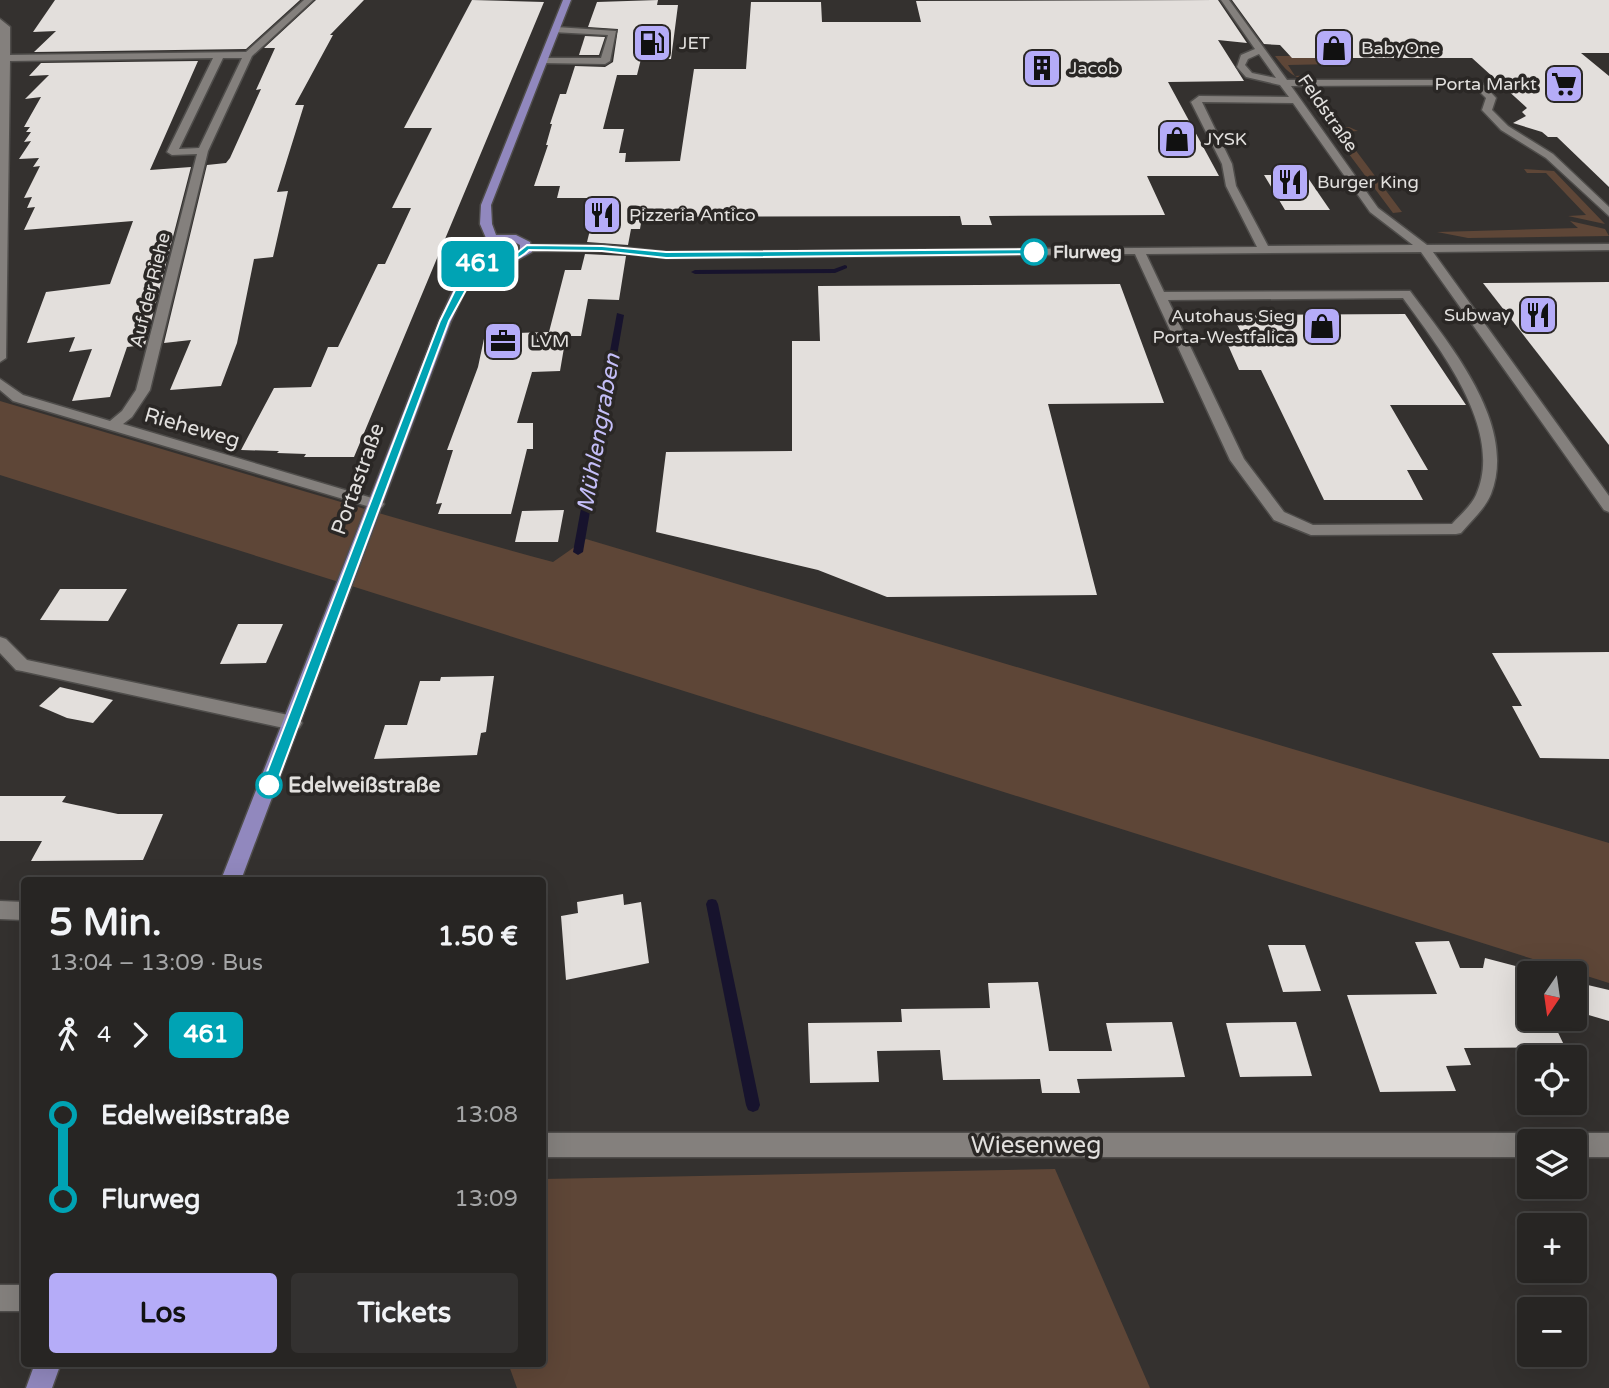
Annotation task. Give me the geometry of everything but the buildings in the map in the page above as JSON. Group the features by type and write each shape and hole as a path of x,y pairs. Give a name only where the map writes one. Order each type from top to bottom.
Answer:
{"main road":[{"path":"492,238 486,224 486,205 567,0"},
{"path":"492,238 516,238 527,248 522,255 509,261 484,260 476,256 476,248 492,238"},
{"name":"Portastraße","path":"233,877 453,301 465,278 484,260"},
{"path":"39,1388 47,1367"}],"street":[{"path":"5,58 248,55 309,0"},
{"name":"Feldstraße","path":"1225,0 1374,209 1425,249 1609,507"},
{"path":"0,22 5,27 0,358"},
{"path":"545,61 606,61 613,33 556,30"},
{"path":"1261,50 1244,57 1240,65 1249,75 1285,83 1476,82 1491,97 1487,110 1494,121 1508,133 1541,149 1609,213"},
{"name":"Auf der Riehe","path":"111,427 127,414 143,390 203,151 248,55"},
{"path":"203,151 172,152 219,57"},
{"path":"1265,251 1231,186 1227,164 1196,102 1199,99 1296,100"},
{"path":"527,248 602,248 666,255 1609,247"},
{"path":"1139,251 1160,296 1237,460 1279,516 1311,530 1456,529 1483,496 1491,468 1486,431 1470,389 1406,294 1160,296"},
{"name":"Rieheweg","path":"0,383 18,398 377,504"},
{"path":"0,643 22,665 293,723"},
{"path":"0,910 21,911"},
{"name":"Wiesenweg","path":"546,1145 1517,1145"},
{"path":"1587,1145 1609,1145"},
{"path":"0,1298 21,1298"}],"shaded area":[{"path":"1275,56 1329,56 1336,64 1288,65 1295,76"},
{"path":"1311,75 1315,81 1302,79 1295,76"},
{"path":"1349,127 1358,131 1342,132 1402,212 1393,213 1334,134 1341,128"},
{"path":"1524,169 1554,171 1605,224 1568,216 1586,215 1546,173 1527,173"},
{"path":"1570,221 1605,229 1609,236 1468,238 1437,232 1578,228"},
{"path":"0,401 553,562 586,539 1609,843 1609,983 1587,976 1587,961 1539,961 0,475"},
{"path":"1055,1169 1150,1388 517,1388 509,1367 546,1367 546,1179"}],"waterway":[{"name":"Mühlengraben","path":"695,272 835,271 845,267"},
{"name":"Mühlengraben","path":"578,552 620,315"},
{"name":"Mühlengraben","path":"712,904 753,1105"}],"bus line":[{"name":"461","path":"269,785 444,321 465,278 475,266 484,260 509,261 522,255 527,248 562,247 666,255 1034,252"}],"place":[{"name":"JET","path":"652,43"},
{"name":"BabyOne","path":"1334,48"},
{"name":"Jacob","path":"1042,68"},
{"name":"Porta Markt","path":"1564,84"},
{"name":"JYSK","path":"1177,139"},
{"name":"Burger King","path":"1290,182"},
{"name":"Pizzeria Antico","path":"602,215"},
{"name":"Flurweg","path":"1034,252"},
{"name":"Subway","path":"1538,315"},
{"name":"Autohaus Sieg Porta-Westfalica","path":"1322,326"},
{"name":"LVM","path":"503,341"},
{"name":"Edelweißstraße","path":"269,785"}]}
